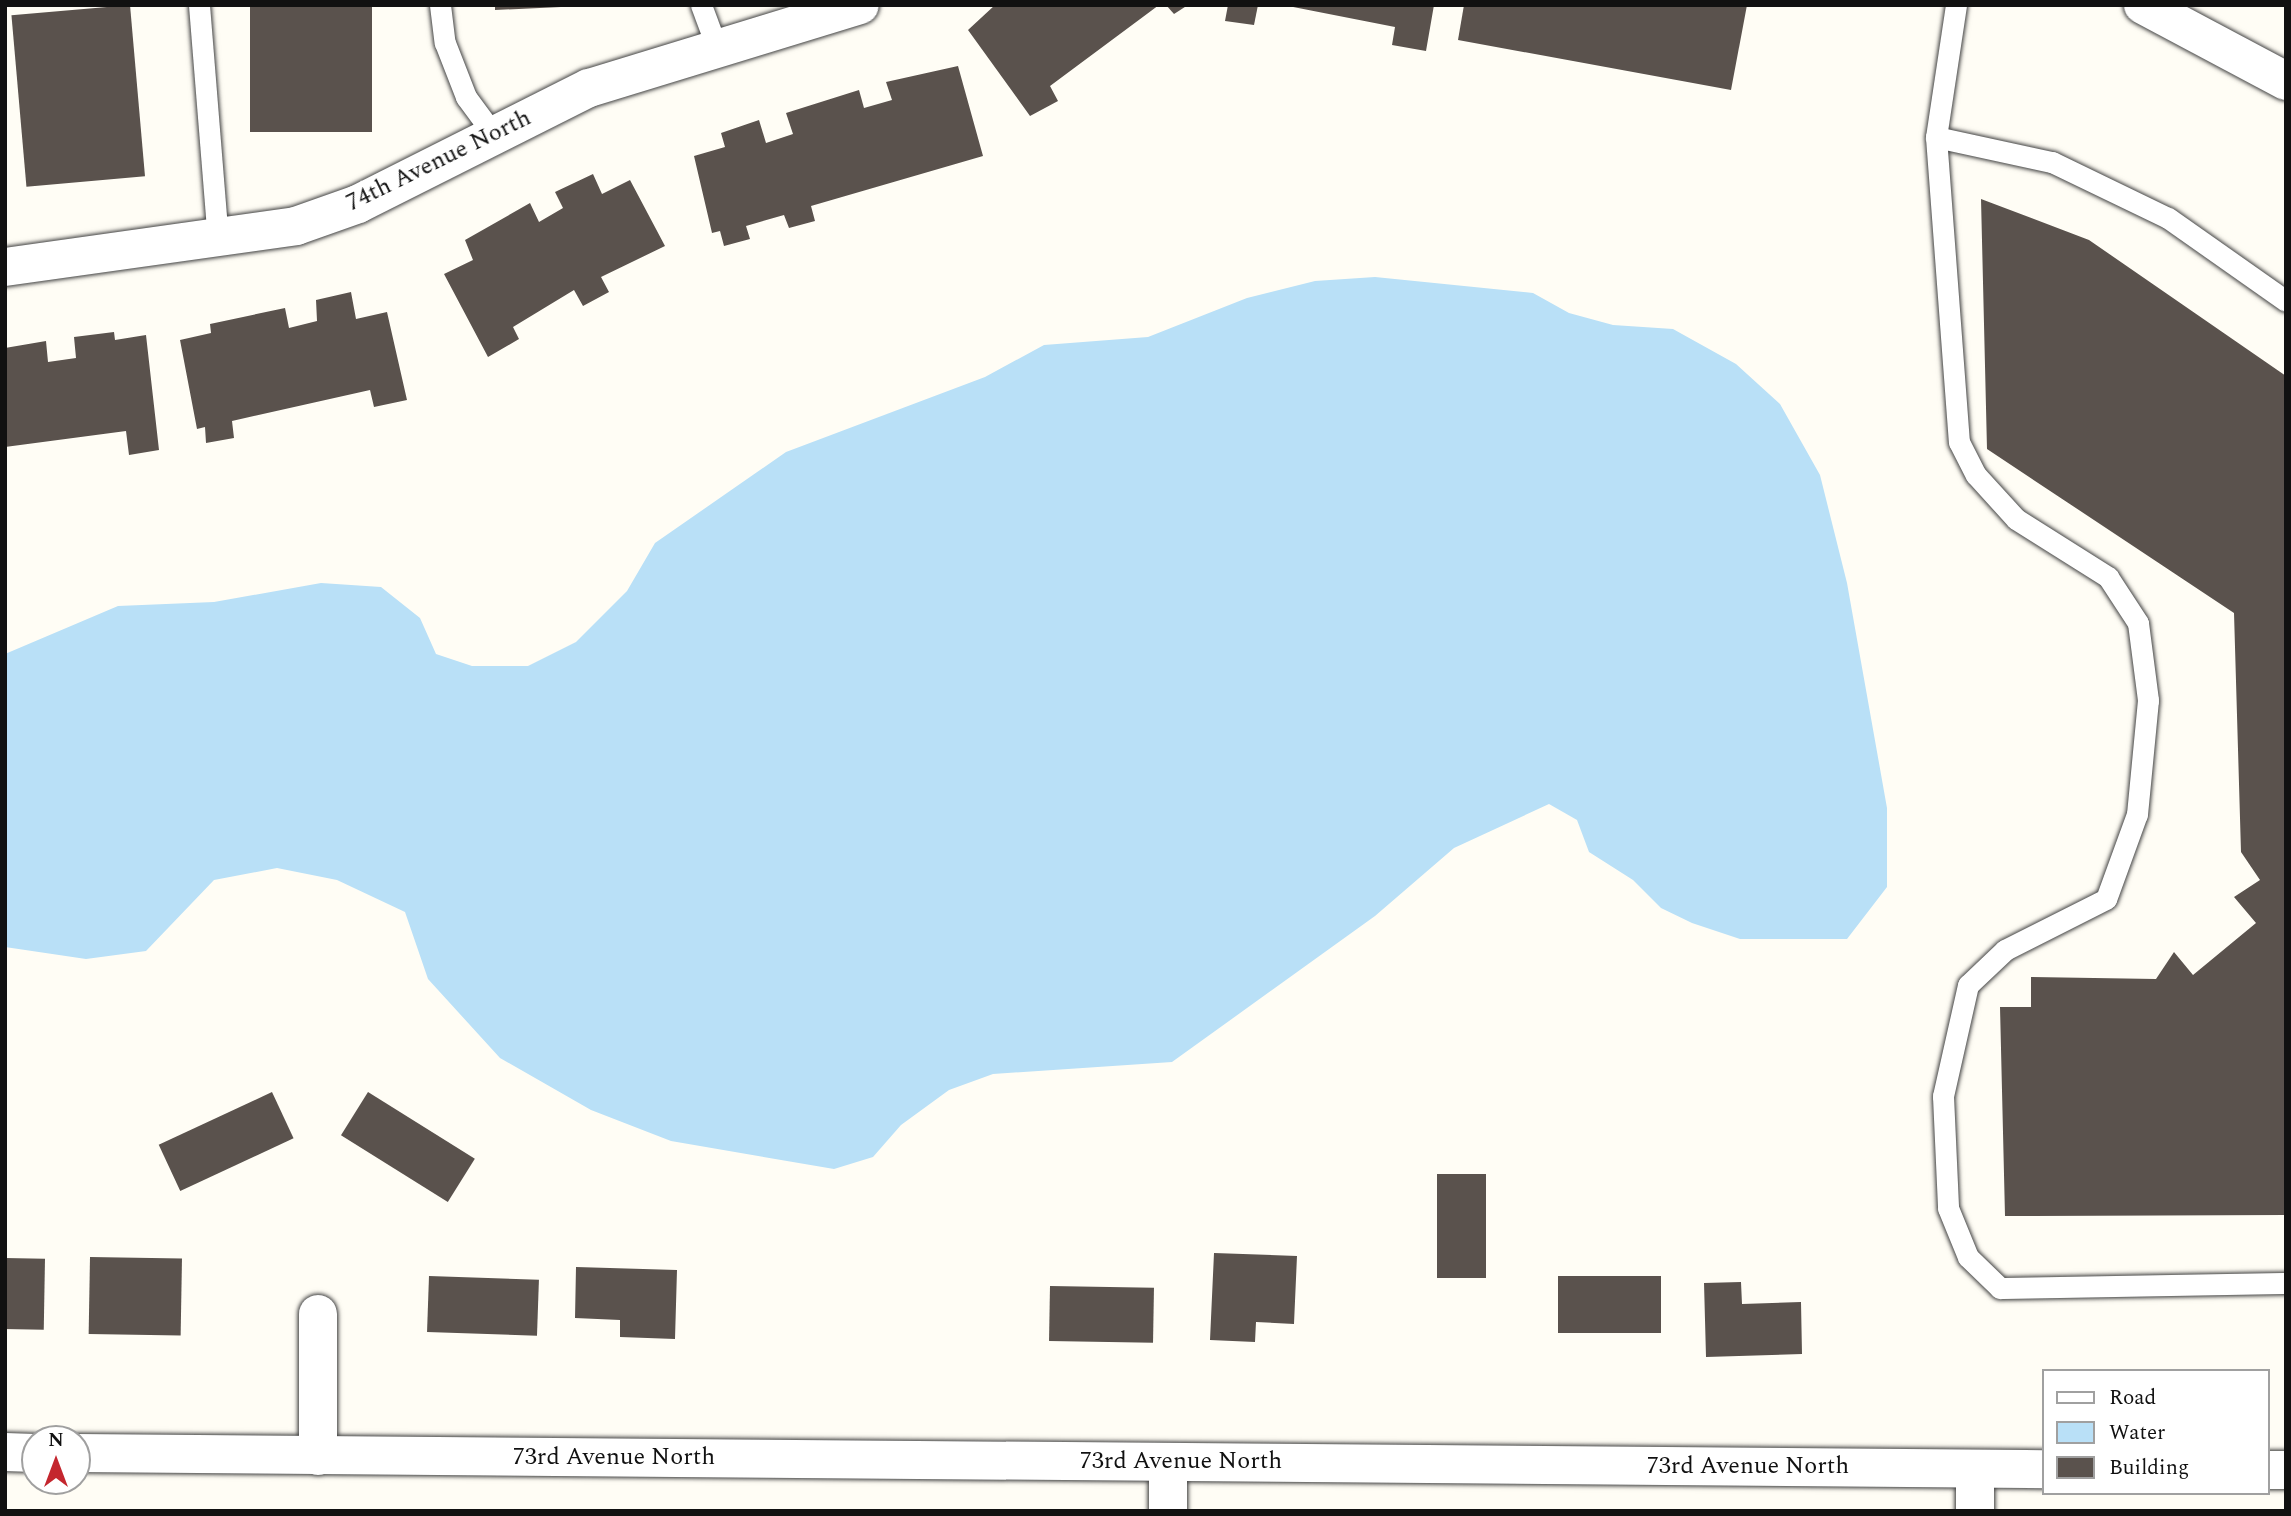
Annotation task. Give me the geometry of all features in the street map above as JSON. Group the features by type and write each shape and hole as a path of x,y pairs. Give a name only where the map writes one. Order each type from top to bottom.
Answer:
{"street":[{"name":"74th Avenue North","path":"5,267 296,226 358,204 589,88 860,5"},
{"path":"2143,5 2286,81"},
{"path":"318,1314 318,1456"},
{"name":"73rd Avenue North","path":"91,1453 2042,1469"},
{"path":"1168,1462 1168,1511"},
{"path":"1975,1469 1975,1511"}],"lane":[{"path":"199,5 218,239"},
{"path":"440,5 445,43 466,97 495,135"},
{"path":"701,5 717,48"},
{"path":"1956,5 1936,137 1959,442 1976,475 2016,519 2108,577 2138,623 2148,700 2137,814 2106,899 2004,950 1968,985 1943,1096 1948,1209 1968,1257 2000,1288 2286,1283"},
{"path":"1936,137 2052,162 2168,218 2286,301"}],"water":[{"path":"1375,277 1533,293 1569,313 1613,325 1673,329 1736,364 1780,404 1820,475 1847,583 1887,808 1887,887 1847,939 1740,939 1692,923 1661,908 1633,880 1589,852 1577,820 1549,804 1454,848 1375,916 1172,1062 993,1074 949,1090 901,1125 873,1157 834,1169 671,1141 591,1110 500,1058 428,979 405,912 337,880 277,868 214,880 146,951 86,959 5,947 5,654 118,606 214,602 321,583 381,587 420,618 436,654 472,666 528,666 576,642 627,591 655,543 786,452 985,377 1044,345 1148,337 1247,298 1315,281"}],"building":[{"path":"130,5 145,176 26,187 11,15"},
{"path":"250,5 372,5 372,132 250,132"},
{"path":"495,5 561,5 561,7 495,10"},
{"path":"995,5 1159,5 1050,86 1058,101 1030,116 968,30"},
{"path":"1166,5 1188,5 1174,14"},
{"path":"1228,5 1258,5 1254,25 1225,21"},
{"path":"1283,5 1434,5 1426,51 1392,45 1395,27"},
{"path":"1464,5 1747,5 1731,90 1458,40"},
{"path":"958,66 983,156 811,206 815,221 789,228 784,215 746,226 750,239 724,246 720,231 712,233 694,156 725,147 721,133 759,120 766,143 793,134 786,113 859,90 864,108 892,100 886,82"},
{"path":"593,174 602,194 630,180 665,246 601,277 609,292 583,306 574,290 513,327 519,339 488,357 444,274 473,260 465,240 530,203 539,222 563,208 555,192"},
{"path":"1981,199 2089,240 2286,376 2286,1215 2005,1216 2000,1007 2031,1007 2031,977 2156,979 2174,952 2193,975 2256,923 2234,897 2260,880 2241,852 2234,613 1987,449"},
{"path":"351,292 356,319 387,312 407,400 374,407 370,390 232,421 234,438 206,443 205,427 197,429 180,340 211,333 210,324 285,308 289,328 317,321 316,300"},
{"path":"114,332 115,340 146,335 159,450 129,455 126,431 5,447 5,348 46,341 48,362 76,358 74,337"},
{"path":"272,1092 294,1138 180,1191 159,1145"},
{"path":"368,1092 475,1159 448,1202 341,1135"},
{"path":"1437,1174 1486,1174 1486,1278 1437,1278"},
{"path":"1214,1253 1297,1256 1294,1324 1256,1322 1255,1342 1210,1340"},
{"path":"90,1257 182,1259 181,1336 89,1334"},
{"path":"5,1258 45,1259 44,1330 5,1329"},
{"path":"576,1267 677,1270 675,1339 620,1337 620,1320 575,1318"},
{"path":"429,1276 539,1280 537,1336 427,1332"},
{"path":"1558,1276 1661,1276 1661,1333 1558,1333"},
{"path":"1741,1282 1742,1304 1801,1302 1802,1354 1706,1357 1704,1283"},
{"path":"1050,1286 1154,1288 1153,1343 1049,1341"}]}
